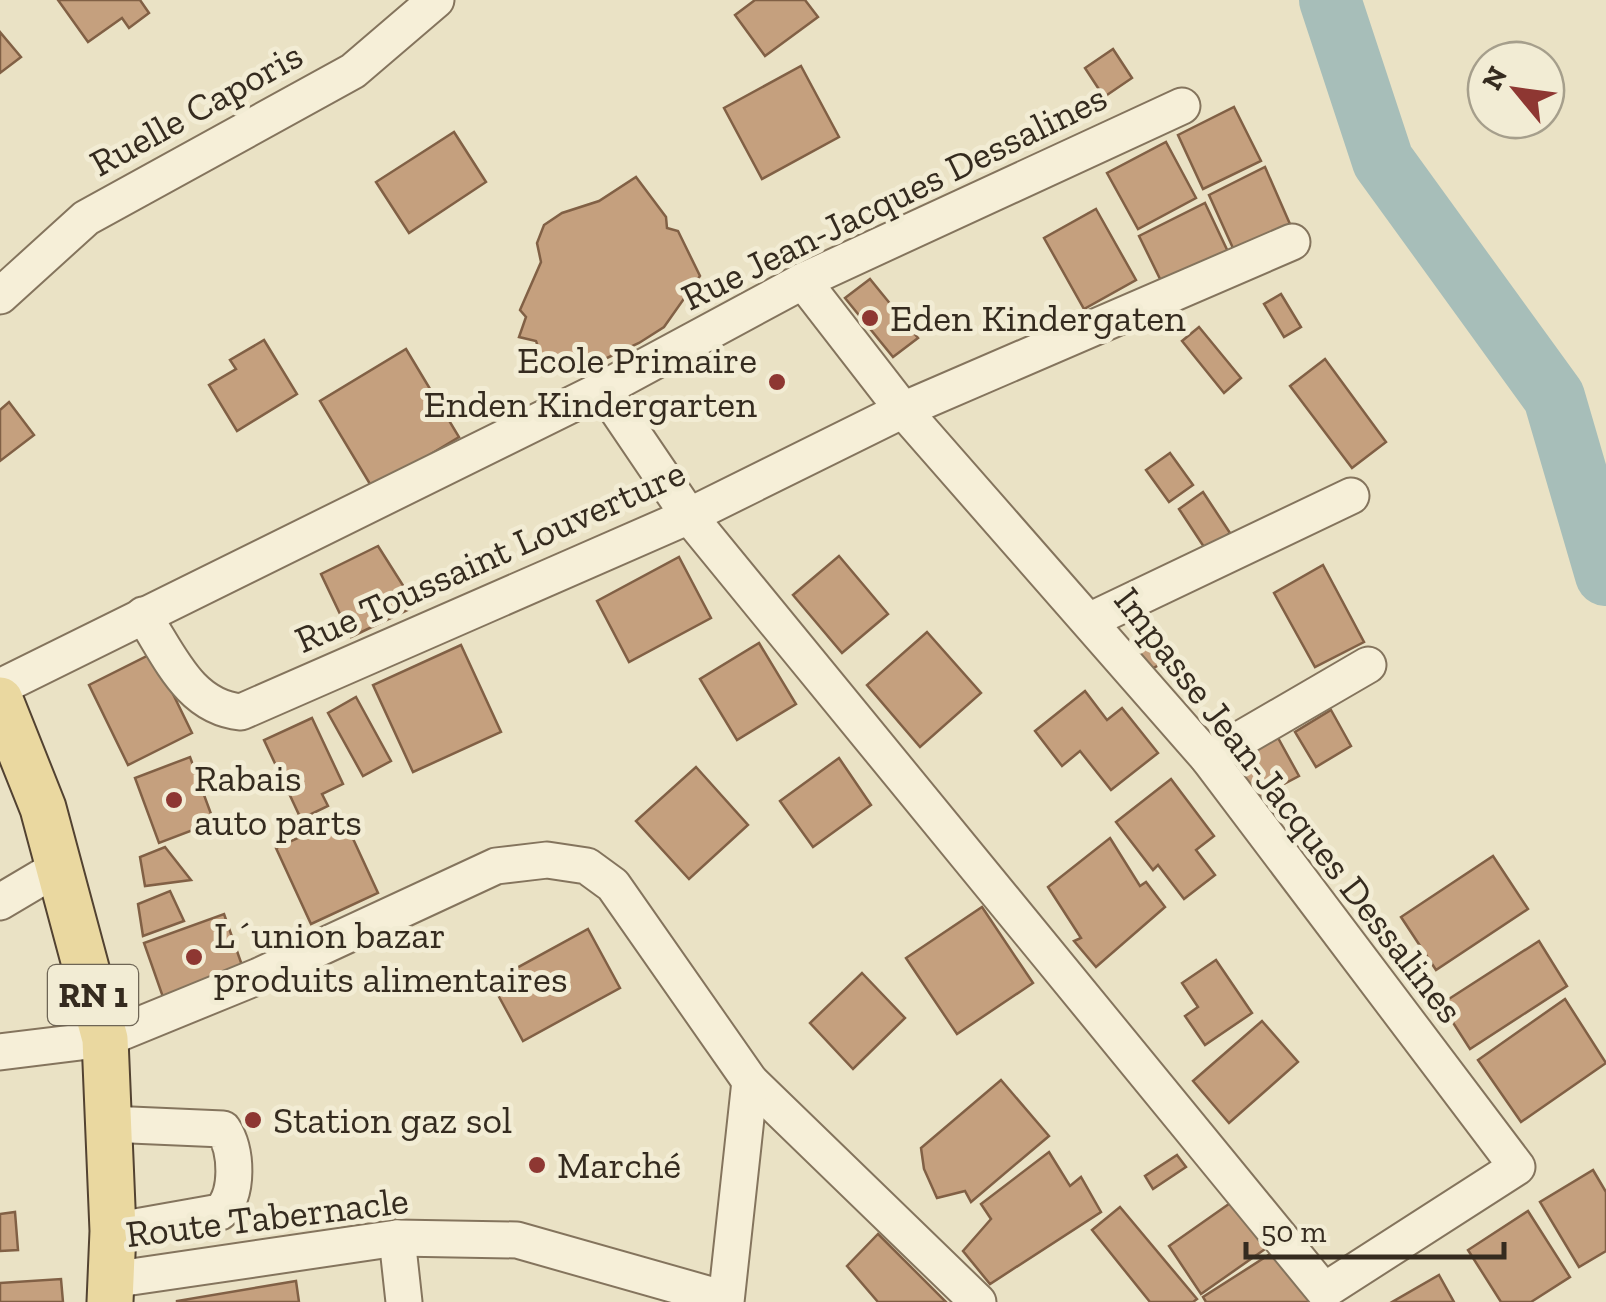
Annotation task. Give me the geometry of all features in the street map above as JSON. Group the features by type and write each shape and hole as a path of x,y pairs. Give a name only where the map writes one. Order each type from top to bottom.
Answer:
{"main road":[{"name":"RN 1","path":"0,700 43,808 105,1039 113,1232 111,1291"}],"street":[{"name":"Ruelle Caporis","path":"0,296 86,218 353,71 436,0"},
{"name":"Rue Jean-Jacques Dessalines","path":"0,688 603,389 803,281 1182,106"},
{"name":"Rue Toussaint Louverture","path":"144,615 198,699 219,710 241,712 689,516 903,410 1292,242"},
{"name":"Impasse Jean-Jacques Dessalines","path":"689,516 1324,1291 1516,1167 1208,758 903,410 803,281"},
{"path":"603,389 689,516"},
{"path":"1091,620 1351,496"},
{"path":"1208,758 1368,665"},
{"path":"0,1052 105,1039 259,976 496,866 546,860 587,866 613,885 750,1081 978,1302"},
{"path":"0,902 59,867"},
{"path":"726,1300 750,1081"},
{"path":"108,1124 213,1125 224,1129 230,1140 233,1190 220,1212 113,1232"},
{"path":"397,1238 404,1302"},
{"name":"Route Tabernacle","path":"111,1291 397,1238 517,1240 726,1300"}],"building":[{"path":"58,0 140,0 149,13 129,28 122,18 88,42"},
{"path":"755,0 805,0 818,17 765,56 735,15"},
{"path":"0,32 21,57 0,73"},
{"path":"1113,49 1132,78 1104,97 1085,68"},
{"path":"801,66 839,137 762,179 724,108"},
{"path":"1234,107 1261,161 1203,189 1178,135"},
{"path":"454,132 486,182 409,233 376,182"},
{"path":"1166,142 1196,198 1138,229 1107,173"},
{"path":"1265,167 1293,231 1237,257 1209,195"},
{"path":"636,177 666,217 667,228 678,231 700,276 664,327 639,343 607,358 544,363 536,341 519,337 526,317 520,310 541,262 537,243 544,225 562,213 599,201"},
{"path":"1205,203 1230,256 1165,289 1139,236"},
{"path":"1096,209 1136,280 1084,309 1044,238"},
{"path":"870,279 918,338 893,357 845,298"},
{"path":"1281,294 1301,327 1284,337 1264,304"},
{"path":"1199,327 1241,378 1224,393 1182,341"},
{"path":"264,340 297,394 237,431 209,385 236,369 230,360"},
{"path":"406,349 459,437 373,489 320,401"},
{"path":"1325,359 1386,442 1352,468 1290,386"},
{"path":"9,402 34,435 0,461 0,410"},
{"path":"1170,453 1193,485 1169,502 1146,470"},
{"path":"1203,492 1230,533 1206,550 1179,509"},
{"path":"378,546 416,606 351,637 321,574"},
{"path":"839,556 888,614 842,653 793,595"},
{"path":"679,557 711,618 629,662 597,601"},
{"path":"1323,565 1364,642 1315,667 1274,593"},
{"path":"927,632 981,693 920,747 867,685"},
{"path":"1159,634 1173,657 1148,671 1134,648"},
{"path":"759,643 796,704 737,740 700,679"},
{"path":"461,645 501,732 413,772 373,685"},
{"path":"153,653 192,733 128,765 89,685"},
{"path":"1085,691 1107,720 1122,708 1158,753 1111,790 1080,751 1062,766 1035,731"},
{"path":"356,697 391,761 363,776 328,713"},
{"path":"1331,710 1351,746 1316,767 1295,732"},
{"path":"312,718 343,784 322,794 328,806 301,819 264,740"},
{"path":"1277,736 1299,776 1250,802 1229,762"},
{"name":"Rabais auto parts","path":"190,757 214,822 159,843 135,778"},
{"path":"839,758 871,805 813,847 780,801"},
{"path":"696,767 748,825 689,879 636,821"},
{"path":"1171,779 1214,836 1196,850 1215,875 1184,899 1158,865 1153,870 1116,822"},
{"path":"343,817 378,893 311,924 276,848"},
{"path":"1110,838 1140,886 1146,882 1165,907 1096,967 1074,941 1081,938 1048,887"},
{"path":"165,847 191,880 145,886 140,857"},
{"path":"1493,856 1528,909 1436,970 1401,917"},
{"path":"170,891 184,921 143,936 138,904"},
{"path":"982,907 1033,983 957,1034 906,958"},
{"name":"L´union bazar produits alimentaires","path":"224,914 244,971 164,1000 144,943"},
{"path":"588,929 620,988 523,1041 491,982"},
{"path":"1539,941 1567,986 1470,1049 1441,1004"},
{"path":"1216,960 1252,1013 1205,1045 1185,1016 1198,1007 1182,983"},
{"path":"862,973 905,1018 853,1069 810,1023"},
{"path":"1565,999 1606,1063 1521,1122 1478,1060"},
{"path":"1262,1021 1298,1062 1229,1123 1193,1081"},
{"path":"1001,1080 1049,1136 971,1202 965,1191 937,1198 924,1169 921,1148"},
{"path":"1049,1152 1070,1186 1081,1177 1101,1212 990,1284 963,1251 991,1219 981,1204"},
{"path":"1177,1155 1186,1167 1153,1189 1145,1176"},
{"path":"1593,1170 1606,1192 1606,1251 1579,1267 1540,1202"},
{"path":"1236,1199 1268,1247 1201,1294 1169,1246"},
{"path":"1120,1207 1197,1299 1150,1302 1092,1230"},
{"path":"1528,1211 1570,1277 1531,1302 1501,1302 1468,1250"},
{"path":"15,1212 18,1250 0,1251 0,1214"},
{"path":"878,1234 946,1302 878,1302 847,1266"},
{"path":"1278,1249 1315,1302 1206,1302 1203,1297"},
{"path":"1439,1275 1454,1302 1392,1302"},
{"path":"61,1279 63,1302 0,1302 0,1283"},
{"path":"296,1281 299,1302 177,1302 177,1301"}],"waterway":[{"path":"1330,0 1383,161 1554,397 1606,575"}],"place":[{"name":"Eden Kindergaten","path":"870,318"},
{"name":"Ecole Primaire Enden Kindergarten","path":"777,382"},
{"name":"Rabais auto parts","path":"174,800"},
{"name":"L´union bazar produits alimentaires","path":"194,957"},
{"name":"Station gaz sol","path":"253,1120"},
{"name":"Marché","path":"537,1165"}]}
